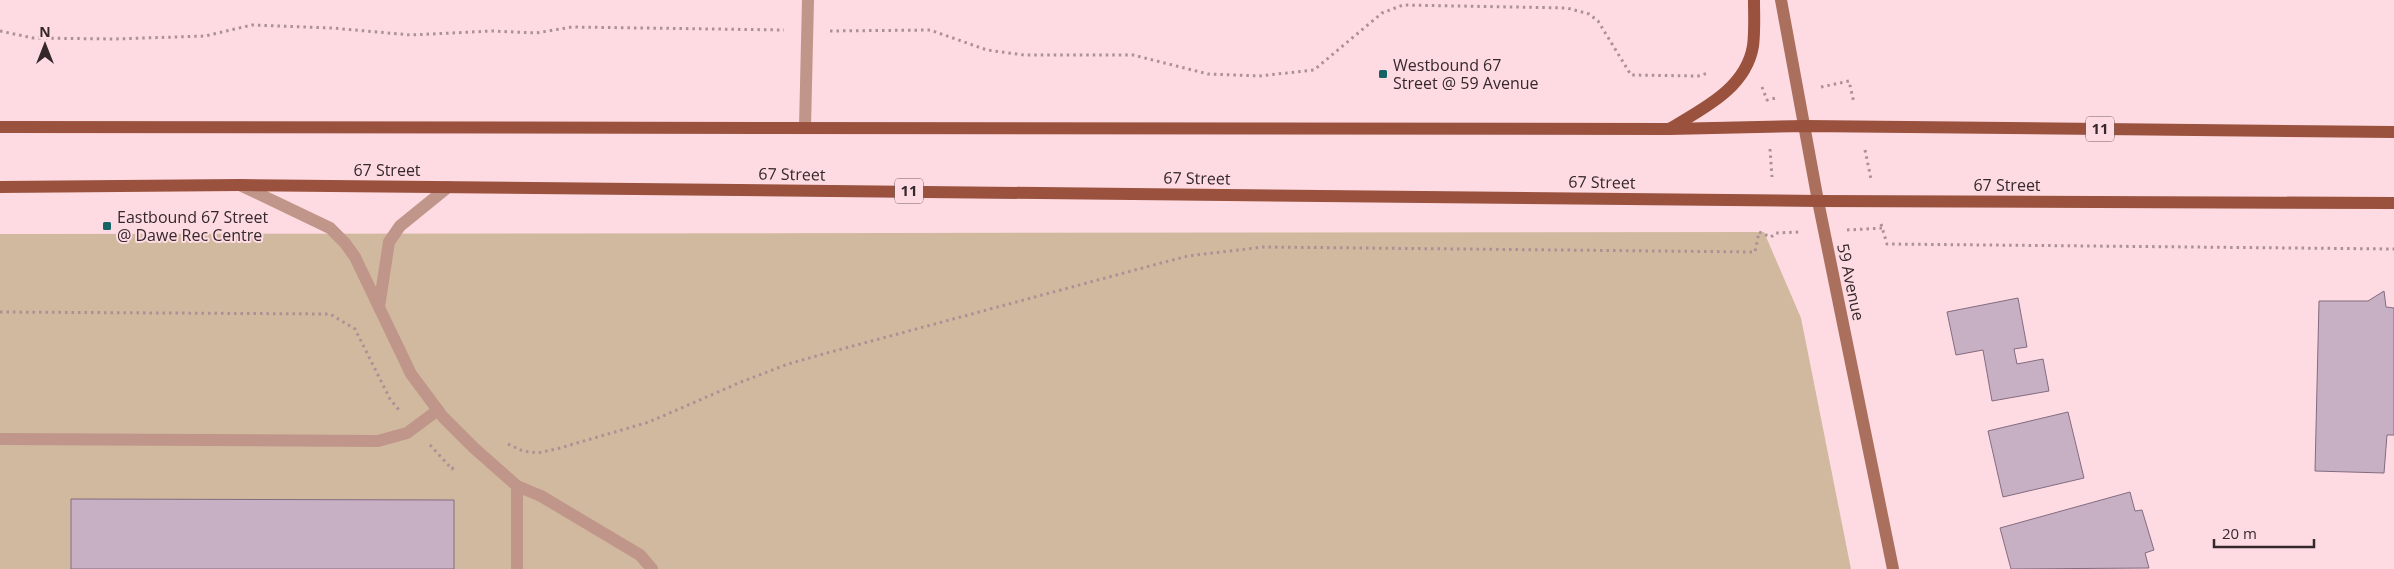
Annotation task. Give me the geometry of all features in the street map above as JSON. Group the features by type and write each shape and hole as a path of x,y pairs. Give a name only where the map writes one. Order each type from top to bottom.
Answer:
{"main road":[{"path":"1669,129 1713,102 1735,83 1753,47 1754,0"},
{"name":"11","path":"0,127 1669,129 1805,126 2394,132"},
{"name":"67 Street","path":"0,187 448,186 1818,201 2394,203"}],"street":[{"name":"59 Avenue","path":"1781,0 1818,201 1893,569"}],"lane":[{"path":"805,127 808,0"},
{"path":"240,185 330,228 345,243 355,257 411,374 438,410 474,448 517,486 541,496 640,555 652,569"},
{"path":"379,307 389,242 400,226 448,186"},
{"path":"0,439 378,441 407,433 438,410"},
{"path":"517,486 517,569"}],"path":[{"path":"0,31 33,38 114,39 205,36 252,25 332,28 412,35 492,31 536,33 572,27 808,31 930,30 987,50 1024,55 1133,55 1208,74 1259,76 1314,70 1382,13 1403,5 1567,8 1589,14 1598,21 1631,75 1698,76 1710,72"},
{"path":"1849,81 1887,244 2394,249"},
{"path":"0,312 330,314 355,329 390,399 452,469 491,431 522,451 538,452 560,448 649,422 788,364 1188,256 1263,248 1755,252 1759,232 1770,237 1776,233 1767,100 1764,88 1758,84"},
{"path":"1767,100 1773,98"}],"shaded area":[{"path":"1764,232 1801,318 1851,569 0,569 0,234"}],"building":[{"path":"2384,291 2386,307 2394,308 2394,435 2387,435 2384,473 2315,471 2319,301 2368,301"},
{"path":"2018,298 2027,347 2014,349 2017,364 2043,359 2049,391 1992,401 1983,350 1956,355 1947,312"},
{"path":"2068,412 2084,478 2003,497 1988,431"},
{"path":"2130,492 2135,511 2142,510 2154,550 2145,553 2149,568 2011,569 2000,528"},
{"path":"71,499 454,500 454,569 71,569"}],"place":[{"name":"Westbound 67 Street @ 59 Avenue","path":"1383,74"},
{"name":"Eastbound 67 Street @ Dawe Rec Centre","path":"107,226"}]}
